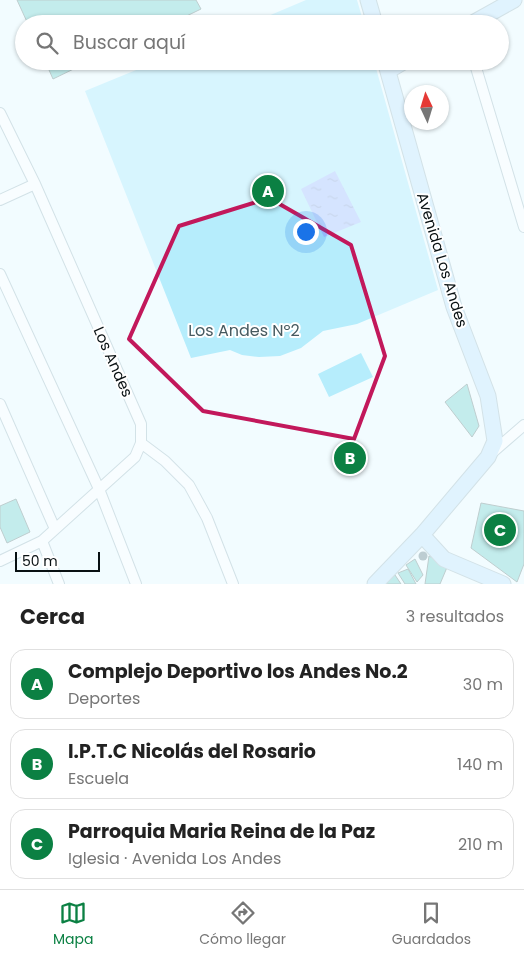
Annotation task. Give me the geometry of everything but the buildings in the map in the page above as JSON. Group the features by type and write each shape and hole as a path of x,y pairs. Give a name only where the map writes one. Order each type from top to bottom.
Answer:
{"street":[{"path":"368,0 372,15"},
{"path":"487,15 514,0"},
{"name":"Avenida Los Andes","path":"388,70 454,306 488,396 494,441 488,457"},
{"path":"477,70 524,227"},
{"name":"Los Andes","path":"0,113 35,184 141,424 141,443"},
{"path":"0,200 35,184"},
{"path":"0,274 99,489 136,584"},
{"path":"0,404 54,529"},
{"path":"375,584 422,535 488,457 524,425"},
{"path":"0,561 42,542 54,529 135,457 141,443 165,461 188,485 207,518 233,584"},
{"path":"422,535 444,559 503,584"},
{"path":"42,542 59,584"}],"highlighted area":[{"path":"269,198 351,245 385,356 354,439 203,411 129,339 179,226"}],"shaded area":[{"path":"306,0 357,0 361,15 270,15"},
{"path":"136,70 377,70 438,290 357,324 323,331 301,348 280,356 259,357 242,355 230,350 191,358 85,91"},
{"path":"361,353 373,377 329,397 318,374"}],"water":[{"path":"335,171 361,222 324,237 301,189"}],"place":[{"name":"Complejo Deportivo los Andes No.2","path":"268,191"},
{"name":"I.P.T.C Nicolás del Rosario","path":"350,458"},
{"name":"Parroquia Maria Reina de la Paz","path":"500,530"}],"district":[{"name":"Los Andes Nº2","path":"244,330"}]}
